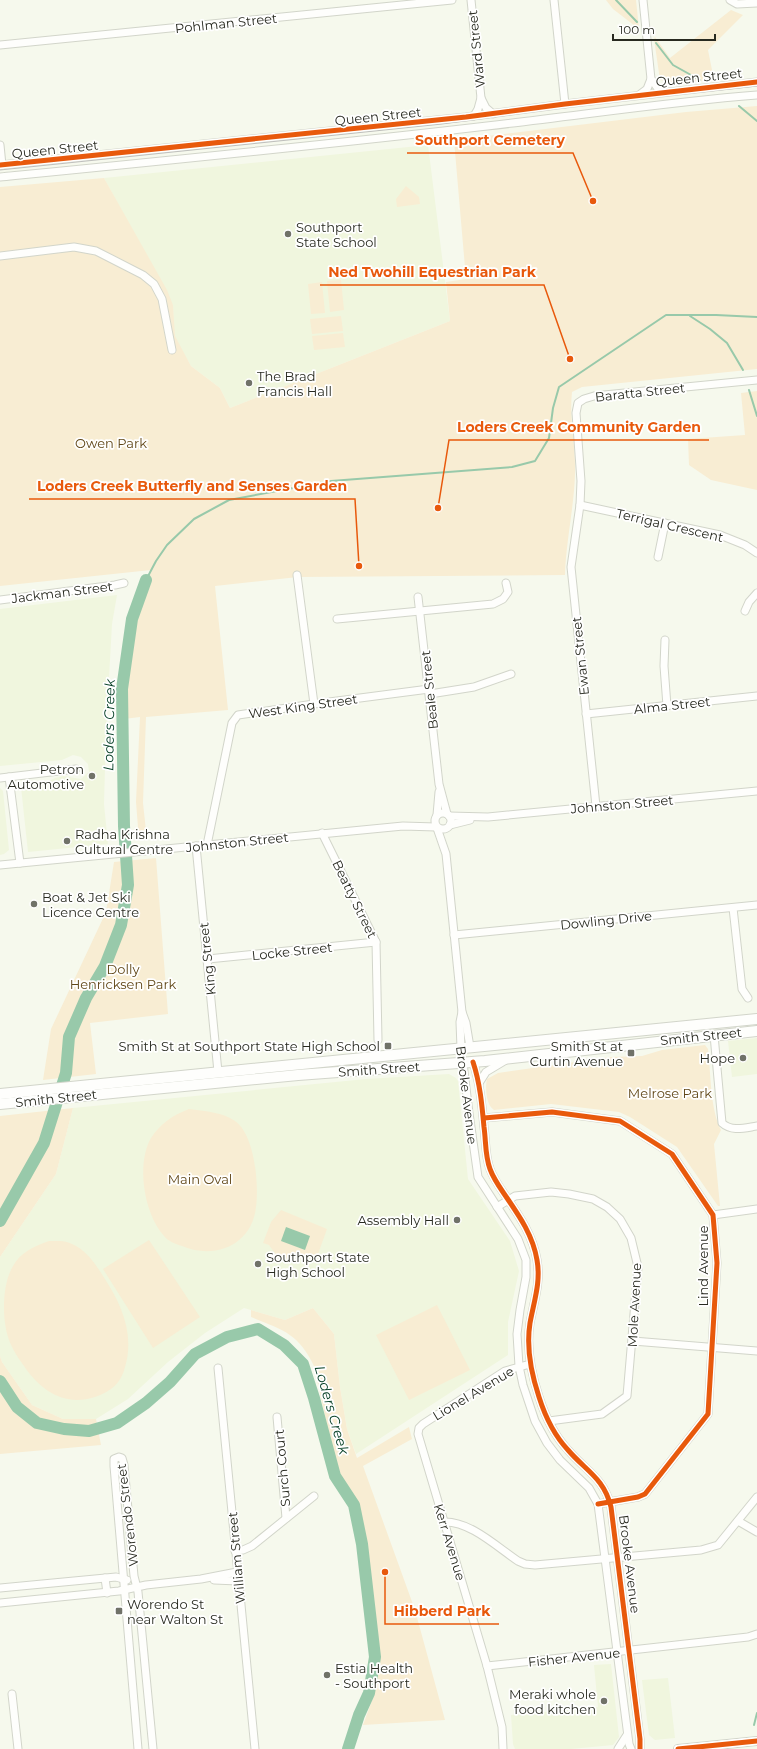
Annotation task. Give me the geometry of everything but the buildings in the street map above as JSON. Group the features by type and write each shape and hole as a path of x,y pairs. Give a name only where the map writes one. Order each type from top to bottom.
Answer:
{"highway":[{"name":"Smith Street","path":"0,1104 77,1086 757,1019"},
{"name":"Smith Street","path":"0,1094 74,1097 298,1074 510,1058 757,1031"},
{"name":"Brooke Avenue","path":"465,1048 468,1062"}],"main road":[{"path":"678,1749 757,1741"}],"street":[{"name":"Pohlman Street","path":"0,45 452,0"},
{"name":"Ward Street","path":"471,0 480,98 478,109 474,116"},
{"path":"554,0 565,104"},
{"path":"639,95 646,91 651,79 643,0"},
{"path":"730,0 737,4 757,3"},
{"path":"651,79 659,90 665,92"},
{"name":"Queen Street","path":"1,165 493,114 639,95 757,82"},
{"name":"Queen Street","path":"0,177 490,126 618,109 757,95"},
{"name":"Ward Street","path":"480,98 486,108 493,114"},
{"path":"0,145 1,165"},
{"path":"0,256 74,246 96,251 144,275 154,284 162,299 172,350"},
{"name":"Baratta Street","path":"580,505 581,480 576,413 578,403 584,399 594,396 757,380"},
{"name":"Terrigal Crescent","path":"580,505 733,539 757,553"},
{"name":"Ewan Street","path":"580,505 571,567 596,806"},
{"path":"658,557 665,523"},
{"path":"298,575 314,704"},
{"name":"Jackman Street","path":"0,600 124,583"},
{"path":"337,619 493,604 503,599 508,592 506,584"},
{"path":"745,611 749,602 757,593"},
{"name":"Beale Street","path":"418,597 430,692 439,784 448,815"},
{"path":"665,640 664,666 667,706"},
{"name":"West King Street","path":"207,845 232,724 238,715 314,704 474,687 512,674"},
{"name":"Alma Street","path":"586,714 757,696"},
{"path":"0,778 76,769"},
{"path":"9,777 20,863"},
{"name":"Beale Street","path":"436,816 439,784"},
{"name":"Johnston Street","path":"449,826 488,817 757,791"},
{"path":"446,854 434,822 436,816 442,813 448,815 451,820 446,854 454,935"},
{"name":"Johnston Street","path":"448,815 488,817"},
{"name":"Johnston Street","path":"403,826 436,816"},
{"name":"Johnston Street","path":"0,865 322,833 403,826 437,827"},
{"path":"437,827 442,830 449,826"},
{"name":"Beatty Street","path":"322,833 376,942 378,1040"},
{"name":"King Street","path":"196,846 218,1072"},
{"name":"Dowling Drive","path":"454,935 757,905"},
{"path":"733,908 742,988 748,998"},
{"name":"Brooke Avenue","path":"454,935 462,1012 465,1021 465,1048"},
{"name":"Locke Street","path":"208,959 376,942"},
{"path":"714,1035 722,1123 728,1128 735,1129 757,1126"},
{"path":"479,1083 487,1071 510,1058"},
{"name":"Brooke Avenue","path":"468,1062 479,1083 488,1164 493,1177 531,1237 538,1266 538,1286 530,1327 530,1364 539,1398 549,1421 569,1452 600,1482 610,1501 640,1738 640,1749"},
{"name":"Brooke Avenue","path":"468,1062 477,1174 481,1183 520,1243 526,1264 526,1281 517,1328 519,1366 525,1392 538,1428 556,1456 589,1488 598,1504 628,1744 631,1749"},
{"name":"Lind Avenue","path":"484,1118 552,1112 620,1121 672,1154 714,1215 717,1263 708,1414 645,1494 638,1498 598,1504"},
{"name":"Mole Avenue","path":"497,1207 515,1196 551,1192 584,1196 607,1207 620,1219 631,1238 638,1267 633,1341 627,1396 602,1414 549,1421"},
{"path":"714,1215 757,1209"},
{"path":"633,1341 757,1351"},
{"name":"Lionel Avenue","path":"419,1428 430,1419 505,1371 530,1364"},
{"name":"William Street","path":"218,1368 255,1749"},
{"name":"Surch Court","path":"277,1417 286,1518"},
{"name":"Kerr Avenue","path":"419,1428 419,1440 487,1666 502,1727 504,1749"},
{"name":"Worendo Street","path":"138,1749 114,1466 114,1459 119,1457 122,1458 124,1465 153,1749"},
{"path":"235,1551 243,1550 252,1546 314,1496"},
{"path":"444,1522 453,1521 469,1527 518,1561 525,1564 618,1557 701,1550 714,1547 721,1541 757,1497"},
{"path":"738,1521 757,1532"},
{"path":"0,1588 116,1577 136,1584 146,1585 201,1579 237,1572"},
{"path":"105,1578 108,1593"},
{"path":"201,1579 238,1581"},
{"path":"0,1603 108,1593 124,1590 136,1584"},
{"name":"Fisher Avenue","path":"487,1666 748,1637 757,1634"},
{"path":"12,1694 18,1749"},
{"path":"618,1749 628,1735"}],"shaded area":[{"name":"Southport State School","path":"428,145 450,321 230,408 220,388 191,366 174,336 173,305 104,178"},
{"path":"117,595 112,624 106,732 104,804 108,844 28,852 21,787 23,784 49,781 63,776 81,779 89,772 88,764 81,757 73,755 62,760 0,766 0,609"},
{"path":"0,788 3,791 9,850 0,855"},
{"name":"Hope","path":"757,1038 757,1074 732,1077 728,1041"},
{"name":"Southport State High School","path":"449,1074 458,1081 468,1179 510,1241 519,1271 508,1322 508,1355 356,1454 347,1429 340,1387 334,1334 313,1308 285,1320 244,1308 205,1333 168,1362 128,1399 96,1419 63,1419 32,1405 2,1362 0,1356 0,1257 56,1174 73,1108 366,1079"},
{"path":"286,1227 310,1236 305,1250 281,1241"},
{"path":"611,1664 619,1737 613,1745 571,1749 515,1749 513,1744 511,1715 598,1707 594,1665"},
{"path":"668,1678 675,1738 655,1740 649,1735 642,1680"}],"green space":[{"path":"606,0 636,0 639,29 613,9"},
{"path":"731,10 743,15 708,50 714,80 676,83 660,80 654,39 655,37 670,58"},
{"name":"Owen Park","path":"757,106 757,369 582,387 572,392 571,413 575,453 575,474 565,575 298,577 215,586 228,710 146,717 143,803 147,840 139,840 136,802 140,717 124,719 124,681 128,643 132,624 143,587 151,570 0,586 0,187 104,178 167,290 173,305 175,336 191,366 220,388 230,408 450,321 446,282 466,279 454,140 686,112"},
{"path":"406,186 419,197 420,204 397,207 396,199"},
{"path":"341,280 344,310 330,312 327,281"},
{"path":"322,282 325,313 311,314 308,284"},
{"path":"341,316 343,331 312,334 310,319"},
{"path":"343,333 345,347 314,350 312,336"},
{"path":"757,391 757,490 711,480 689,465 688,439 745,435 741,393"},
{"name":"Dolly Henricksen Park","path":"156,858 168,1014 90,1023 96,1074 43,1080 51,1029 106,912 114,862"},
{"name":"Melrose Park","path":"705,1045 708,1049 715,1112 721,1130 714,1144 720,1206 718,1206 677,1147 630,1117 619,1112 551,1104 494,1110 489,1104 486,1091 487,1079 498,1073 611,1057 642,1056 662,1050"},
{"path":"73,1108 56,1174 0,1257 0,1116"},
{"name":"Main Oval","path":"189,1109 219,1114 235,1121 242,1128 247,1137 254,1161 257,1198 253,1220 240,1240 219,1250 194,1250 170,1241 157,1227 151,1215 144,1188 144,1161 146,1149 151,1138 158,1128 167,1120"},
{"path":"281,1210 327,1229 318,1254 290,1258 278,1257 269,1245 263,1243 271,1222"},
{"path":"149,1240 200,1317 153,1348 103,1269"},
{"path":"49,1241 67,1242 82,1250 90,1257 110,1286 121,1308 127,1331 128,1355 121,1378 115,1386 106,1392 84,1400 74,1400 55,1395 38,1383 22,1363 13,1348 6,1329 4,1301 9,1273 19,1257 38,1245"},
{"path":"437,1305 470,1370 409,1400 376,1335"},
{"path":"313,1308 334,1334 340,1387 347,1429 357,1458 409,1427 412,1439 363,1466 415,1610 445,1720 363,1725 374,1695 378,1660 366,1545 357,1506 337,1471 314,1366 308,1355 302,1346 288,1334 251,1317 251,1310 285,1320"},
{"path":"0,1356 2,1362 32,1405 63,1419 96,1419 101,1445 0,1454"}],"waterway":[{"path":"616,0 637,22"},
{"path":"656,43 673,65 700,80"},
{"path":"739,106 757,121"},
{"name":"Loders Creek","path":"146,580 156,561 167,545 194,519 229,500 331,481 512,467 535,461 549,438 553,408 559,387 666,315 757,317"},
{"name":"Loders Creek","path":"690,316 710,329 727,343 743,370"},
{"name":"Loders Creek","path":"749,390 757,416"},
{"name":"Loders Creek","path":"0,1221 44,1143 66,1073 69,1037 86,998 105,966 121,925 128,885 124,826 122,689 132,619 146,580"},
{"name":"Loders Creek","path":"0,1212 5,1213"},
{"name":"Loders Creek","path":"0,1381 17,1407 37,1423 64,1429 89,1431 117,1423 146,1403 170,1382 195,1354 227,1337 258,1329 284,1345 303,1364 314,1398 335,1476 354,1505 362,1544 375,1657 369,1693 359,1715 348,1749"},
{"path":"754,1725 757,1713"}],"tram line":[{"path":"0,170 442,124 591,104 757,86"}],"cycle path":[{"path":"0,165 466,117 757,82"},
{"path":"473,1062 480,1094 488,1164 496,1181 517,1212 525,1227 537,1260 538,1284 529,1332 530,1360 536,1388 544,1411 554,1432 568,1450 599,1482 608,1497 611,1507 640,1749"},
{"path":"484,1118 552,1112 620,1121 672,1154 713,1215 717,1263 708,1414 645,1494 638,1497 598,1504"},
{"path":"678,1749 757,1741"}],"place":[{"name":"Southport Cemetery","path":"593,201"},
{"name":"Southport State School","path":"288,234"},
{"name":"Ned Twohill Equestrian Park","path":"570,359"},
{"name":"The Brad Francis Hall","path":"249,383"},
{"name":"Loders Creek Community Garden","path":"438,508"},
{"name":"Loders Creek Butterfly and Senses Garden","path":"359,566"},
{"name":"Petron Automotive","path":"92,776"},
{"name":"Radha Krishna Cultural Centre","path":"67,841"},
{"name":"Boat & Jet Ski Licence Centre","path":"34,904"},
{"name":"Smith St at Southport State High School","path":"388,1046"},
{"name":"Smith St at Curtin Avenue","path":"631,1053"},
{"name":"Hope","path":"743,1058"},
{"name":"Assembly Hall","path":"457,1220"},
{"name":"Southport State High School","path":"258,1264"},
{"name":"Hibberd Park","path":"385,1572"},
{"name":"Worendo St near Walton St","path":"119,1611"},
{"name":"Estia Health - Southport","path":"327,1675"},
{"name":"Meraki whole food kitchen","path":"604,1701"}]}
